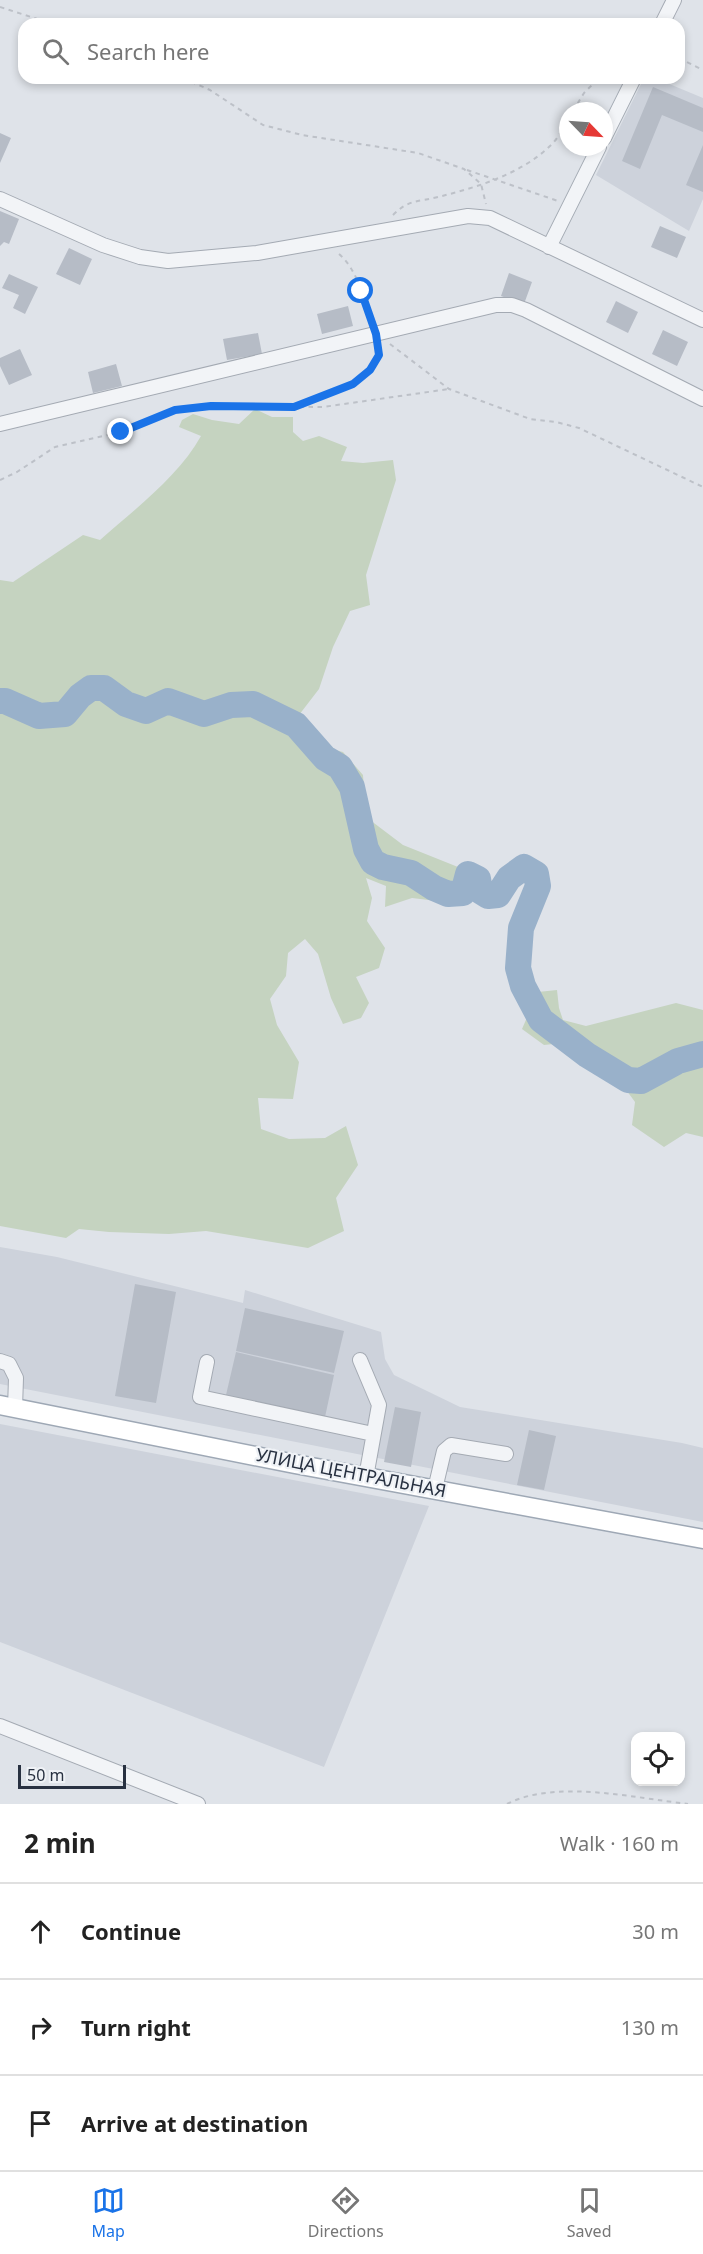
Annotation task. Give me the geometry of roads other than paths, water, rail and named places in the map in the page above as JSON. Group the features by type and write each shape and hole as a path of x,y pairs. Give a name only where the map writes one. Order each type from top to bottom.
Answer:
{"main road":[{"name":"УЛИЦА ЦЕНТРАЛЬНАЯ","path":"7,1407 366,1477 703,1539"}],"street":[{"path":"665,18 674,0"},
{"path":"613,120 631,84"},
{"path":"549,247 594,156"},
{"path":"0,198 104,245 140,257 168,261 257,253 468,216 490,218 703,321"},
{"path":"0,424 496,305 526,310 703,399"},
{"path":"360,1360 379,1405 366,1477"},
{"path":"0,1361 9,1364 16,1378 7,1407"},
{"path":"207,1362 200,1397 374,1434"},
{"path":"435,1489 444,1451 451,1445 506,1454"},
{"path":"0,1726 198,1804"}],"waterway":[{"path":"0,701 39,716 65,714 80,696 91,688 104,688 126,704 146,711 168,701 204,714 231,705 253,704 296,725 325,758 340,767 352,787 366,849 373,862 383,867 411,873 448,894 463,893 468,874 478,879 480,891 488,896 498,895 509,878 524,867 536,874 538,886 521,928 518,968 523,986 541,1020 587,1055 628,1080 641,1081 678,1061 703,1054"}]}
